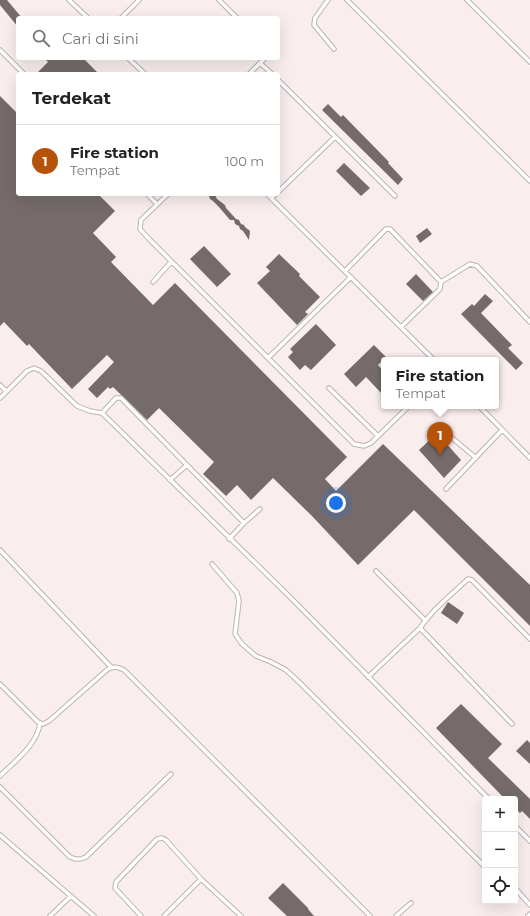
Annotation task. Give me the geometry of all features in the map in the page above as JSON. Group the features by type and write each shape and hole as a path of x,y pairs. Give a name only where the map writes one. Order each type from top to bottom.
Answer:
{"lane":[{"path":"70,0 86,16"},
{"path":"124,16 139,0"},
{"path":"219,0 235,16"},
{"path":"328,0 315,18 314,25 334,49"},
{"path":"347,0 530,181"},
{"path":"467,0 530,62"},
{"path":"0,50 22,72"},
{"path":"130,60 143,72"},
{"path":"251,72 263,60"},
{"path":"260,63 270,72"},
{"path":"280,82 395,196"},
{"path":"280,190 335,137"},
{"path":"149,196 157,204"},
{"path":"166,196 141,220 140,229 354,444 364,446 371,443 405,409"},
{"path":"274,196 271,198 431,357"},
{"path":"345,272 386,229 390,229 441,282"},
{"path":"153,282 172,262"},
{"path":"441,282 470,264 478,266 530,322"},
{"path":"268,358 351,277"},
{"path":"401,327 440,289 441,282"},
{"path":"0,398 27,371 34,368 41,371 77,406 90,412 102,413 209,517 229,539 289,596 485,796"},
{"path":"0,385 6,391"},
{"path":"329,388 378,436"},
{"path":"102,413 116,398 121,398 244,523"},
{"path":"482,409 530,458"},
{"path":"438,426 476,458"},
{"path":"446,489 502,430"},
{"path":"170,480 187,465"},
{"path":"229,539 260,509"},
{"path":"0,550 112,667 117,667 127,673 370,916"},
{"path":"212,564 237,593 239,601 235,634 242,644 256,656 286,670 482,864"},
{"path":"376,571 425,620"},
{"path":"368,677 420,628 425,620 448,596 468,579 472,580 530,639"},
{"path":"420,628 512,724"},
{"path":"0,684 40,723 46,723 112,667"},
{"path":"0,776 32,743 37,736 40,723"},
{"path":"0,787 70,857 75,860 80,860 86,857 171,774"},
{"path":"518,829 530,841"},
{"path":"0,835 94,916"},
{"path":"141,916 115,888 115,885 116,882 157,839 162,838 166,840 201,879 241,916"},
{"path":"164,916 201,879"},
{"path":"518,891 530,905"},
{"path":"50,916 71,896"},
{"path":"396,916 411,903"}],"building":[{"path":"0,0 7,0 20,16 16,16 16,25 0,5"},
{"path":"46,60 85,60 97,72 38,72 48,62"},
{"path":"0,96 16,112 16,196 100,196 115,211 93,233 116,257 111,262 153,305 175,283 347,457 325,479 336,491 383,444 530,585 530,626 414,510 358,565 312,516 273,478 251,500 237,485 226,496 203,474 214,462 159,408 147,420 113,387 110,389 108,387 97,398 88,389 114,362 107,355 72,389 29,344 27,346 4,322 0,326"},
{"path":"328,104 341,117 343,115 389,162 388,163 403,179 398,185 322,110"},
{"path":"344,163 370,188 361,196 336,171"},
{"path":"209,196 216,196 236,219 250,231 249,240 239,226 235,224 234,220 230,220 210,199"},
{"path":"427,228 432,234 420,243 416,236"},
{"path":"204,246 231,274 217,287 190,259"},
{"path":"279,254 300,274 299,276 320,297 305,312 308,314 297,325 257,283 270,271 266,267"},
{"path":"416,274 433,292 423,301 406,284"},
{"path":"485,294 493,301 481,313 512,345 508,348 523,363 516,370 461,314 472,304 474,306"},
{"path":"316,324 336,345 311,370 305,365 300,370 288,357 293,352 290,349"},
{"path":"374,345 386,357 381,357 381,362 378,365 381,368 381,393 366,377 356,387 344,374"},
{"path":"437,433 461,460 444,478 419,450"},
{"path":"448,602 464,613 457,624 441,613"},
{"path":"461,704 502,744 488,758 530,799 530,819 522,811 520,813 518,811 518,796 502,796 436,728"},
{"path":"527,740 530,743 530,764 516,751"},
{"path":"283,883 314,916 287,916 268,898"}],"place":[{"name":"Fire station","path":"440,455"}]}
